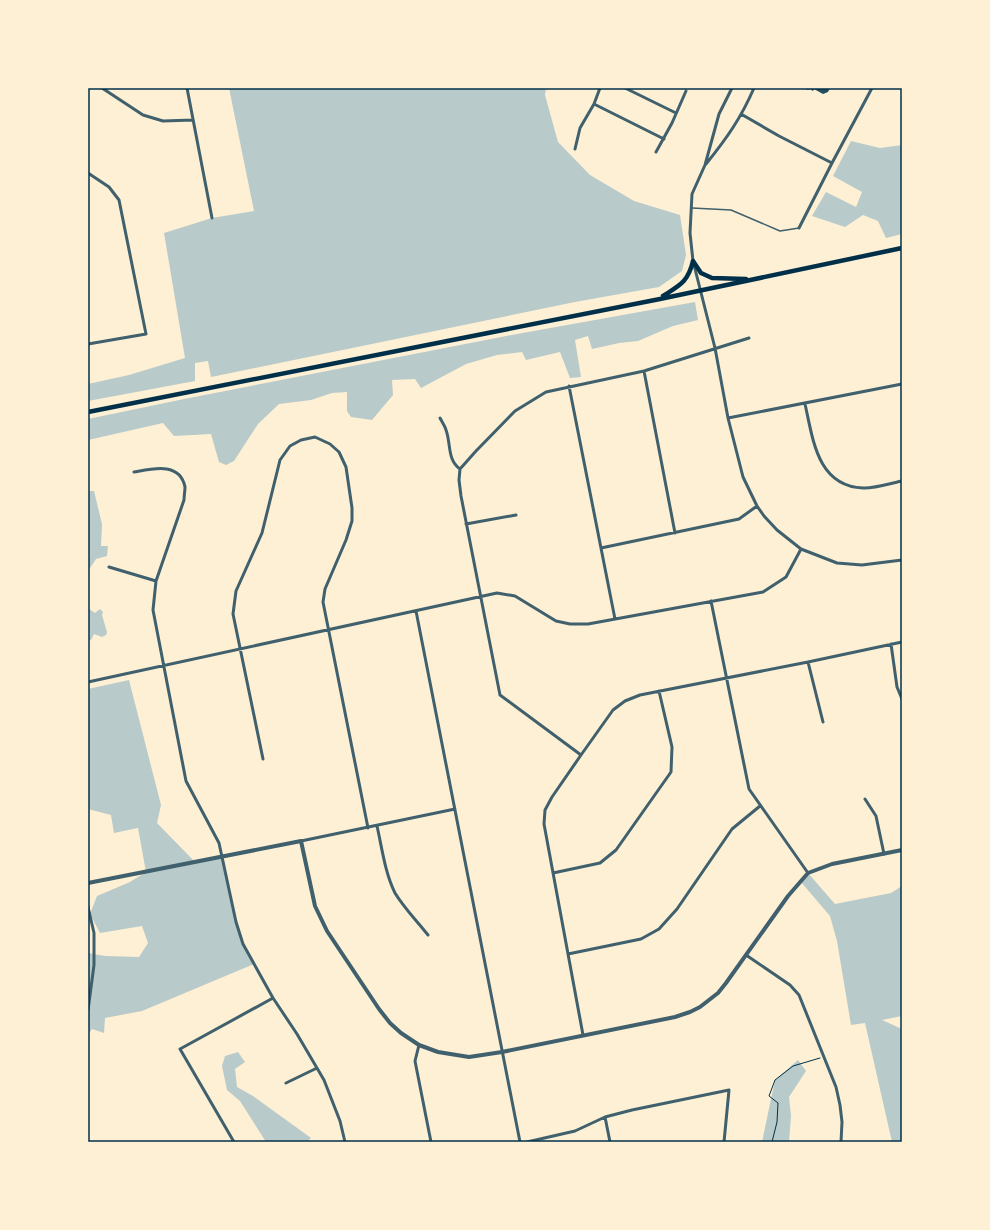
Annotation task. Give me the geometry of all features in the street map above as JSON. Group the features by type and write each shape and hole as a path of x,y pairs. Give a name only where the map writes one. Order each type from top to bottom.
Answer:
{"main road":[{"path":"88,412 660,299 902,248"},
{"path":"693,261 701,273 712,278 754,279"},
{"path":"660,299 683,284 690,271 693,261"}],"street":[{"path":"102,88 143,116 163,121 193,120"},
{"path":"187,88 212,218"},
{"path":"575,149 580,128 594,104 600,88"},
{"path":"625,88 676,113"},
{"path":"732,88 719,114 705,165 692,194 690,208 690,233 693,261 715,348 728,418 743,477 757,506 776,530 801,549 837,563 862,565 902,560"},
{"path":"705,165 726,140 754,88"},
{"path":"799,228 872,88"},
{"path":"656,152 664,139 686,91"},
{"path":"594,104 664,139"},
{"path":"741,114 779,136 832,163"},
{"path":"88,173 109,187 119,200 146,334 88,344"},
{"path":"582,755 500,696 461,496 459,480 460,469 515,411 546,392 644,371 749,338"},
{"path":"644,371 675,533"},
{"path":"728,418 902,384"},
{"path":"569,386 615,619"},
{"path":"805,404 815,448 820,461 828,472 838,480 849,485 863,488 902,481"},
{"path":"440,418 446,430 452,459 455,466 460,469"},
{"path":"263,759 233,614 234,603 236,591 262,533 280,460 290,446 301,440 315,437 330,444 339,452 346,467 352,508 352,521 346,540 325,589 323,602 368,828"},
{"path":"134,472 156,468 170,469 180,476 185,487 184,500 156,581 153,610 186,781 219,844 236,922 243,944 273,998 297,1034 324,1080 340,1121 345,1142"},
{"path":"601,548 739,519 757,506"},
{"path":"466,524 516,515"},
{"path":"88,682 497,593 515,596 556,621 570,624 588,624 711,602 763,592 786,577 801,549"},
{"path":"109,567 156,581"},
{"path":"711,602 749,789 808,874"},
{"path":"416,611 520,1142"},
{"path":"583,1035 544,824 546,810 552,797 613,710 625,701 640,695 902,642"},
{"path":"891,644 897,687 902,699"},
{"path":"808,662 823,722"},
{"path":"553,873 600,863 616,850 670,772 672,747 659,691"},
{"path":"865,799 876,816 884,854"},
{"path":"568,954 641,939 659,929 677,909 732,829 760,806"},
{"path":"88,883 368,828 455,809"},
{"path":"377,826 389,876 395,892 407,910 428,935"},
{"path":"301,841 315,906 327,931 378,1009 401,1033 419,1045 438,1052 470,1057 502,1052 675,1017 700,1008 718,993 788,897 808,874 832,864 902,850"},
{"path":"88,907 94,933 94,965 88,1010"},
{"path":"746,955 790,985 799,995 836,1088 842,1122 840,1142"},
{"path":"234,1142 180,1049 273,998"},
{"path":"419,1045 415,1061 431,1142"},
{"path":"286,1083 317,1068"},
{"path":"527,1142 575,1131 605,1117 632,1110 729,1090 724,1142"},
{"path":"605,1117 610,1142"}],"lane":[{"path":"690,208 731,210 780,231 799,228"}],"path":[{"path":"772,1142 777,1122 778,1103 769,1096 775,1080 793,1066 824,1057"}],"shaded area":[{"path":"229,88 546,88 545,95 558,142 590,175 634,201 680,215 686,255 682,271 659,287 575,302 211,377 208,361 195,363 195,381 88,401 88,384 129,375 185,358 164,233 212,218 254,211"},
{"path":"851,141 880,148 902,145 902,234 886,238 878,221 863,215 845,227 812,216 826,192 856,207 862,192 833,176"},
{"path":"695,302 698,320 673,326 638,341 619,343 592,349 588,336 575,340 581,377 570,378 560,352 526,360 522,352 497,355 466,364 421,388 415,379 392,380 393,395 372,420 351,417 347,411 347,392 332,393 311,400 279,404 258,424 234,461 226,465 219,462 211,434 174,436 163,423 88,440 88,419 517,334"},
{"path":"88,491 94,491 102,524 101,546 108,546 107,556 96,559 88,571"},
{"path":"88,608 95,613 100,609 103,612 102,615 107,632 106,635 102,637 94,634 91,640 88,641"},
{"path":"129,680 161,805 157,823 195,862 223,857 236,922 243,944 254,964 142,1011 105,1018 104,1033 92,1029 88,1035 88,953 105,956 139,957 148,943 142,926 100,933 90,914 97,896 130,882 146,872 138,828 114,833 111,815 88,809 88,689"},
{"path":"808,873 835,904 891,893 902,886 902,1016 882,1020 902,1029 902,1142 892,1142 865,1023 851,1025 837,941 830,916 801,882"},
{"path":"238,1052 245,1062 235,1069 237,1087 253,1096 311,1138 307,1142 266,1142 240,1101 227,1090 222,1066 225,1056"},
{"path":"798,1060 806,1071 789,1097 791,1116 789,1142 762,1142 775,1080"}],"building":[{"path":"803,88 830,88 828,92 823,94 814,89 813,91"}]}
